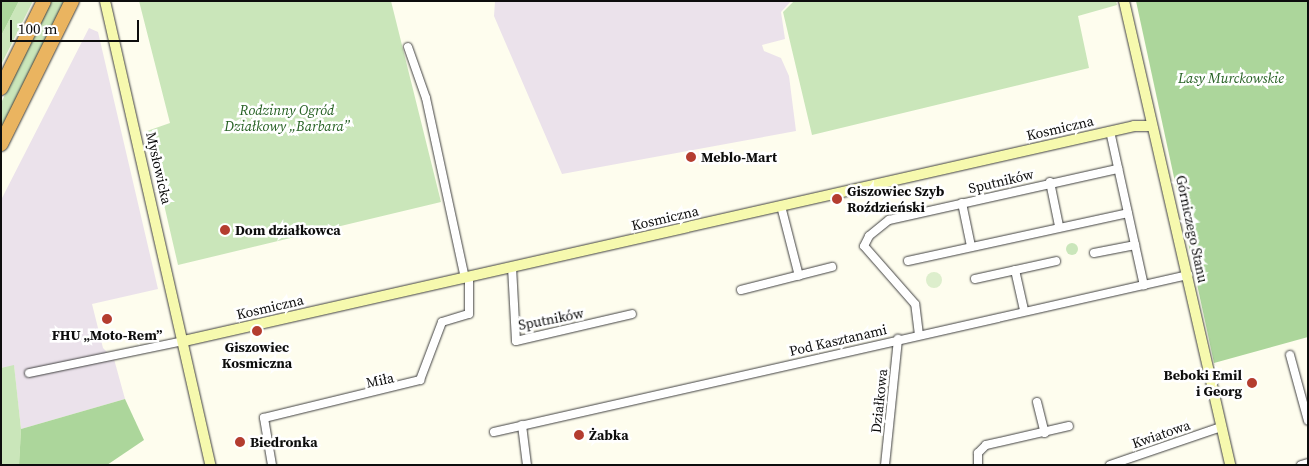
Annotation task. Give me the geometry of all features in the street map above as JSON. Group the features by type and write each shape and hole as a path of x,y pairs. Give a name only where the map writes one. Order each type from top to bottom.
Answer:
{"highway":[{"path":"1,88 44,1"},
{"path":"1,144 72,1"}],"street":[{"name":"Mysłowicka","path":"105,1 184,341 210,465"},
{"name":"Górniczego Stanu","path":"1124,1 1230,465"},
{"path":"408,47 426,98 467,277"},
{"name":"Kosmiczna","path":"184,341 1110,131 1152,126"},
{"path":"1110,131 1144,286"},
{"name":"Sputników","path":"919,335 911,296 864,246 889,220 1050,182 1118,169"},
{"path":"1050,182 1059,226"},
{"path":"962,203 971,246"},
{"path":"781,206 799,276"},
{"path":"908,261 1059,226 1128,214"},
{"path":"1094,252 1135,245"},
{"path":"975,279 1056,261"},
{"name":"Sputników","path":"512,267 516,341 632,314"},
{"path":"741,290 832,267"},
{"path":"1015,270 1024,310"},
{"name":"Pod Kasztanami","path":"494,432 1024,310 1144,286 1188,275"},
{"name":"Miła","path":"272,465 264,418 420,380 442,322 469,314 467,277"},
{"name":"Działkowa","path":"884,465 898,339"},
{"path":"29,374 184,341"},
{"path":"1290,355 1308,421"},
{"path":"1037,402 1045,433"},
{"path":"522,425 527,465"},
{"path":"978,465 978,453 986,446 1069,426"},
{"name":"Kwiatowa","path":"1110,465 1221,426"},
{"path":"1301,465 1308,463"}],"shaded area":[{"path":"495,1 791,1 781,12 785,39 762,45 764,51 781,58 789,76 796,131 562,174 494,16"},
{"path":"89,28 98,32 158,289 92,304 103,348 114,359 125,399 21,429 14,366 1,368 1,200"}],"green space":[{"path":"1,1 19,1 1,36"},
{"path":"19,1 33,1 1,65 1,36"},
{"path":"51,1 66,1 1,132 1,103"},
{"name":"Rodzinny Ogród Działkowy „Barbara”","path":"139,1 391,1 441,202 178,265 147,131 170,123"},
{"path":"794,1 1116,1 1117,5 1078,16 1089,68 812,135 783,12"},
{"name":"Lasy Murckowskie","path":"1136,1 1308,1 1308,337 1214,363"},
{"path":"1070,243 1074,243 1078,249 1074,255 1070,255 1066,251 1066,247"},
{"path":"934,272 940,274 942,280 940,286 934,288 928,286 926,280 928,274"},
{"path":"14,365 21,429 19,465 1,465 1,368"},
{"path":"125,399 144,440 107,465 19,465 21,429"}],"place":[{"name":"Meblo-Mart","path":"691,157"},
{"name":"Giszowiec Szyb Roździeński","path":"837,199"},
{"name":"Dom działkowca","path":"225,230"},
{"name":"FHU „Moto-Rem”","path":"107,319"},
{"name":"Giszowiec Kosmiczna","path":"257,331"},
{"name":"Beboki Emil i Georg","path":"1252,383"},
{"name":"Żabka","path":"579,435"},
{"name":"Biedronka","path":"240,442"}]}
